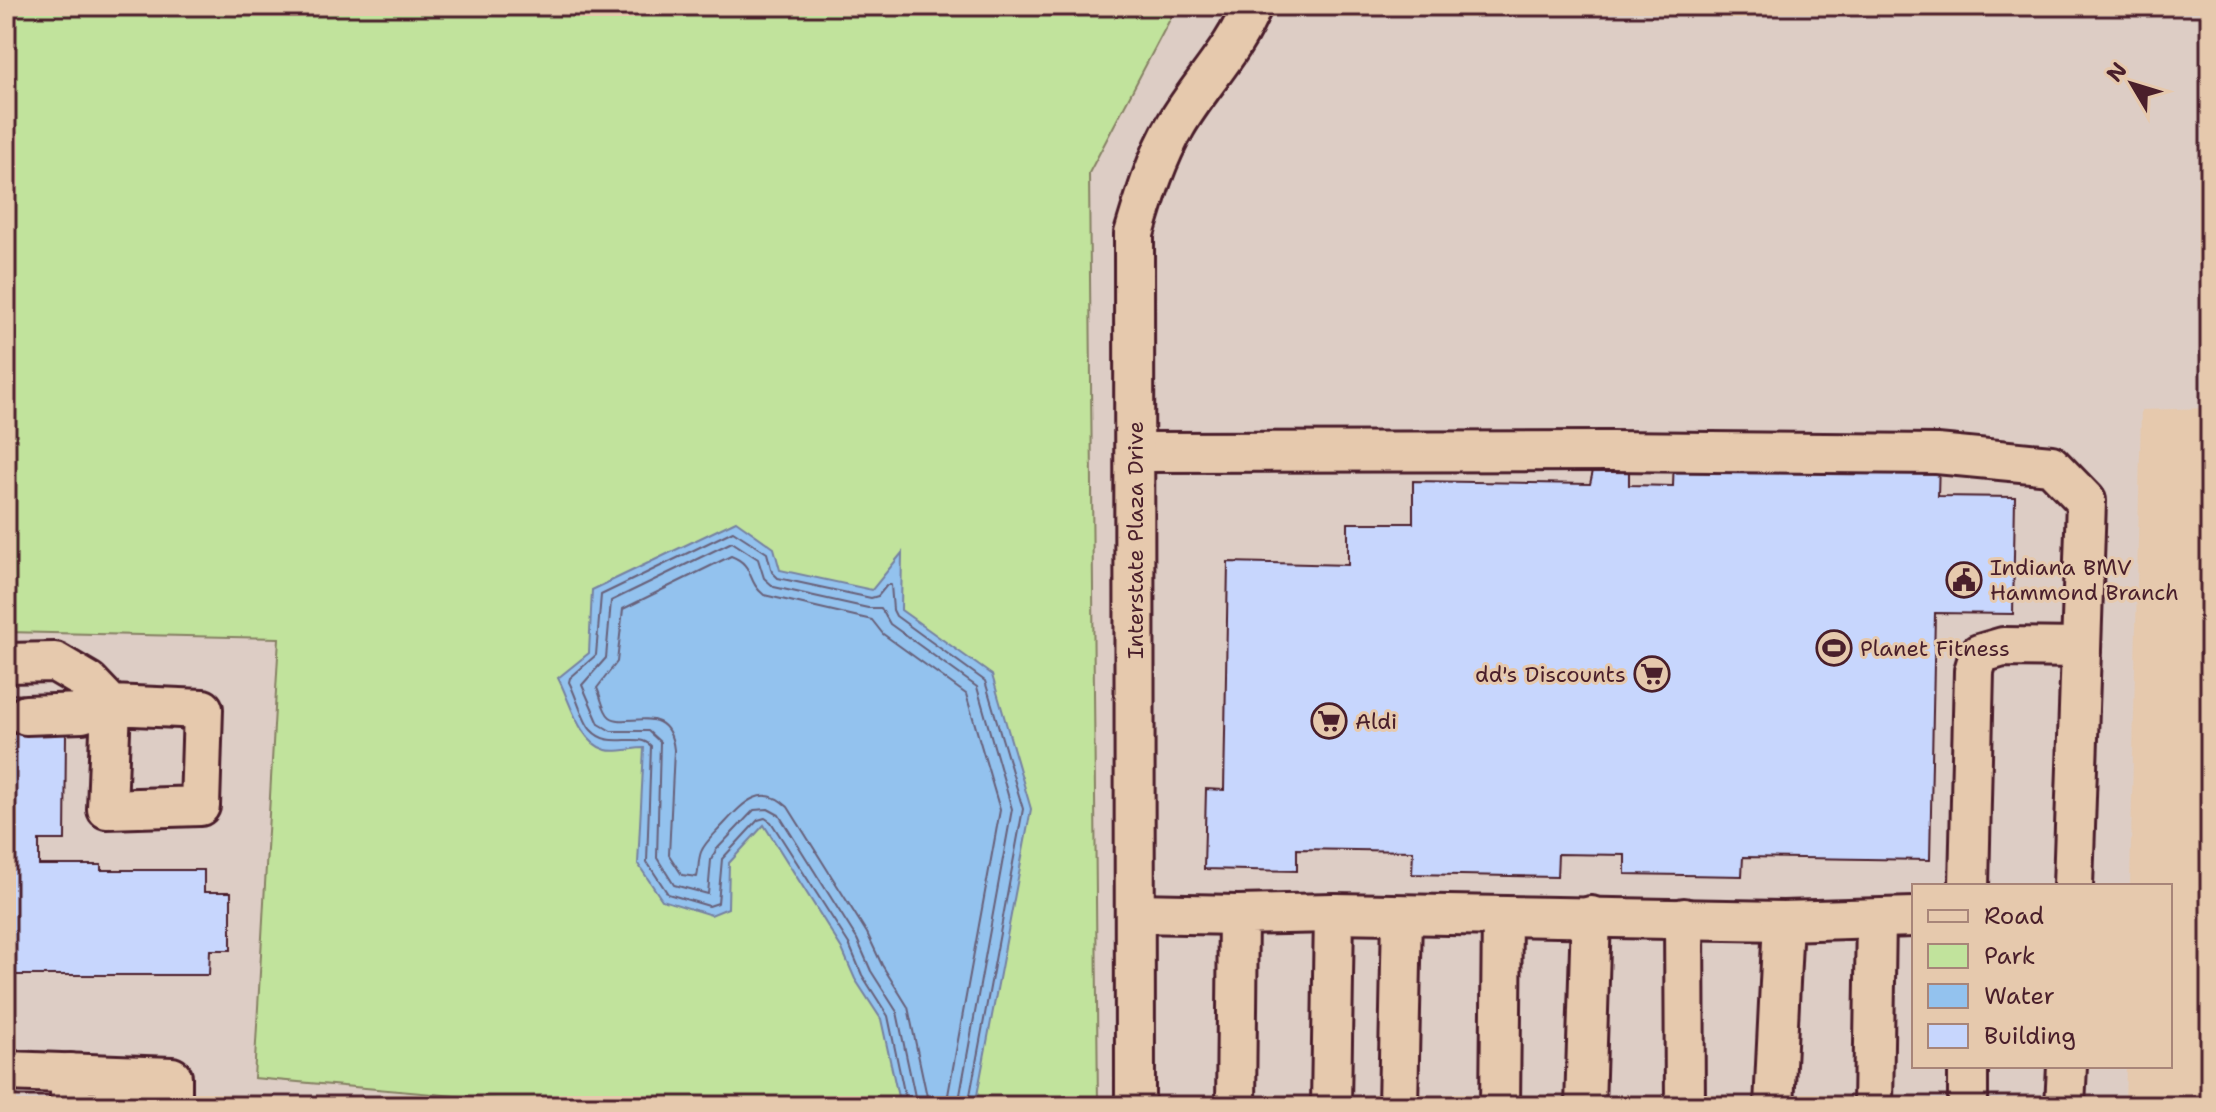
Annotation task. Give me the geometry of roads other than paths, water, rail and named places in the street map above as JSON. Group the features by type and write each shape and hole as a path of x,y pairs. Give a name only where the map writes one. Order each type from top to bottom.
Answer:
{"lane":[{"name":"Interstate Plaza Drive","path":"1135,1106 1134,234 1150,181 1176,126 1244,27 1252,6"},
{"path":"1135,452 1937,454 2051,465 2086,501 2073,884"},
{"path":"1969,884 1974,671 1979,654 2003,647 2081,648"},
{"path":"6,663 55,662 89,682 111,705 82,713 26,715"},
{"path":"1135,913 1591,916 1783,921 1912,917"},
{"path":"1331,1106 1334,913"},
{"path":"1236,1106 1238,915"},
{"path":"1398,1106 1402,915"},
{"path":"1500,1106 1502,916"},
{"path":"1585,1106 1591,916"},
{"path":"1684,918 1685,1106"},
{"path":"1873,1106 1876,919"},
{"path":"1774,1106 1783,921"},
{"path":"1968,1068 1968,1106"},
{"path":"2065,1106 2067,1068"},
{"path":"6,1071 70,1089 172,1077 172,1106"}],"water":[{"path":"736,521 774,548 780,570 872,590 902,553 901,610 992,675 1031,809 975,1106 900,1106 881,1019 855,979 842,949 764,825 729,863 728,908 711,915 662,900 638,864 644,748 610,751 597,746 576,720 558,678 589,653 592,590"}],"place":[{"name":"Indiana BMV Hammond Branch","path":"1964,580"},
{"name":"Planet Fitness","path":"1834,648"},
{"name":"dd's Discounts","path":"1652,674"},
{"name":"Aldi","path":"1329,721"}]}
